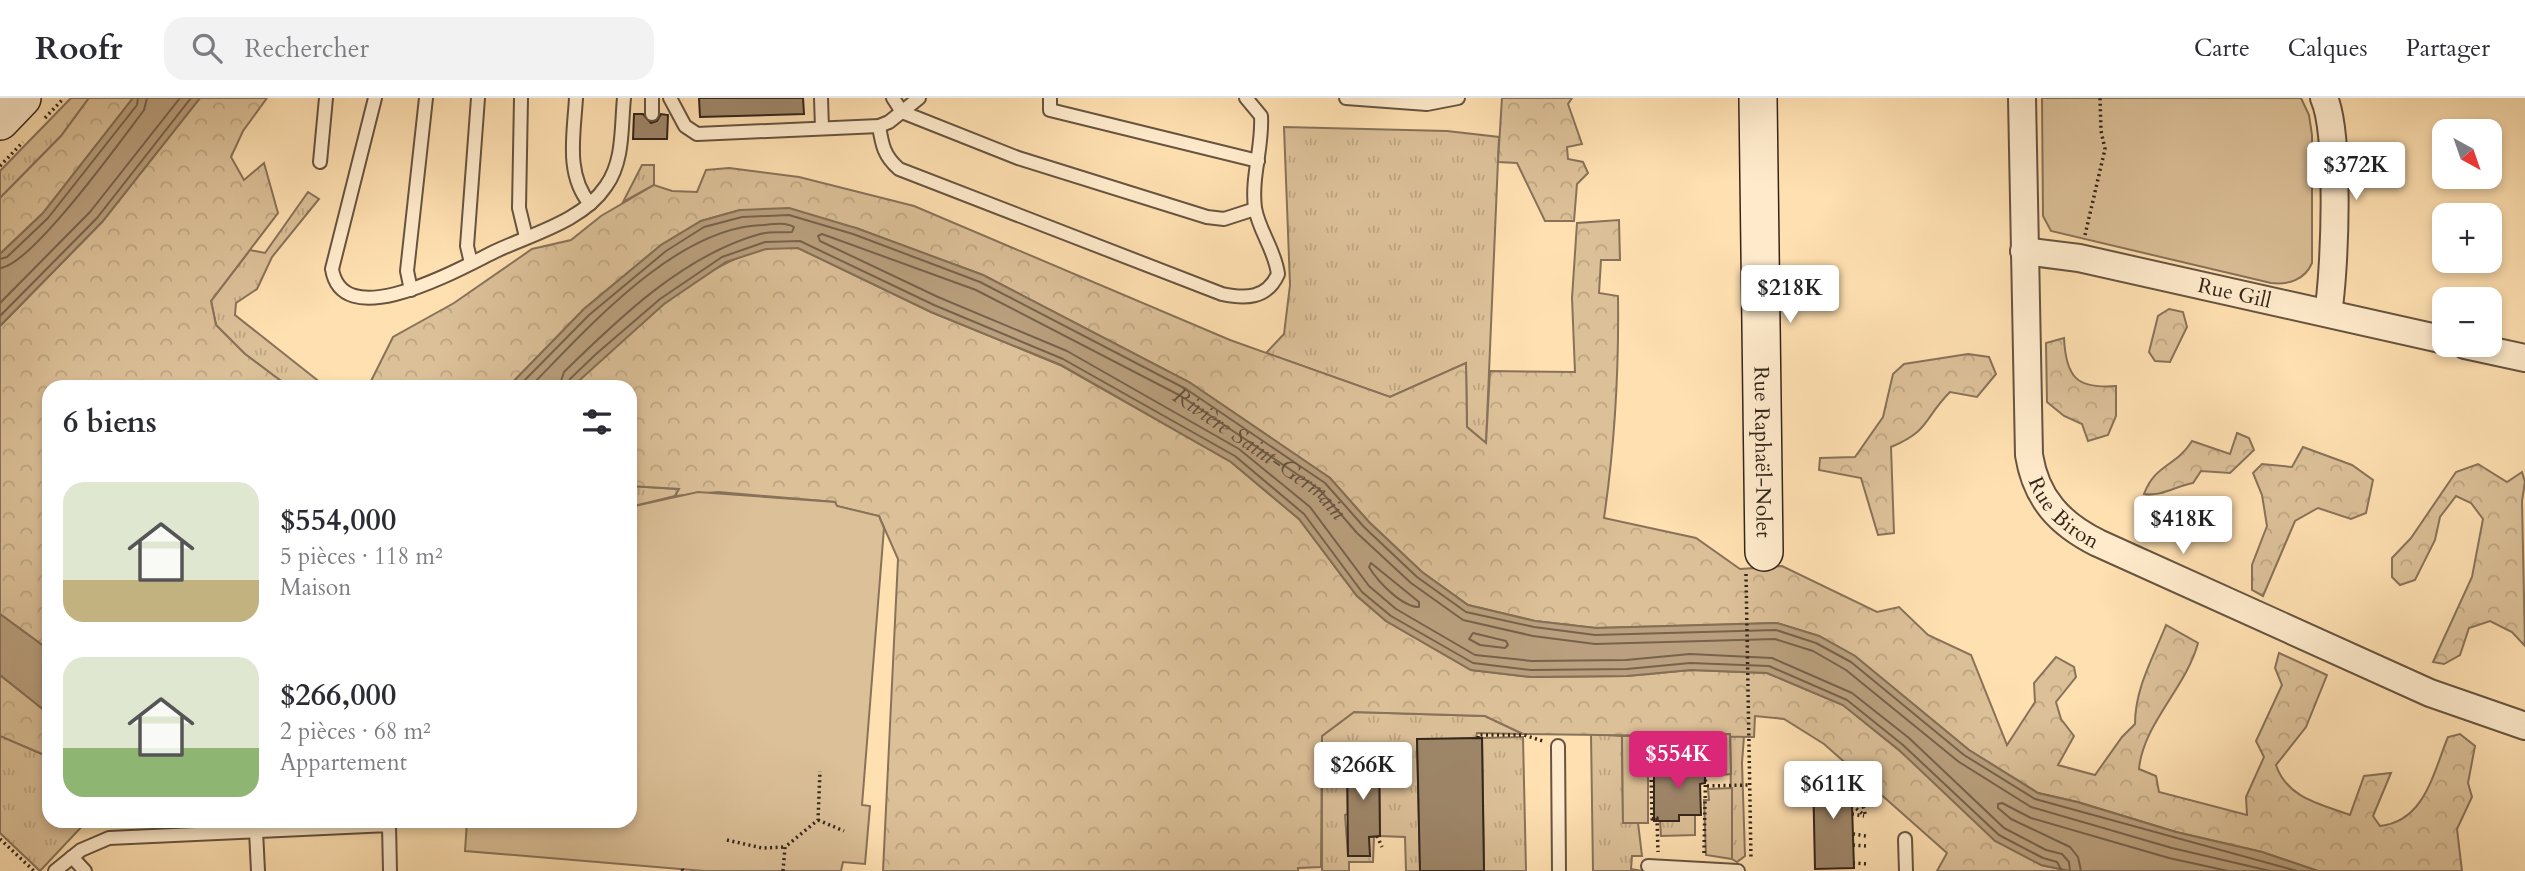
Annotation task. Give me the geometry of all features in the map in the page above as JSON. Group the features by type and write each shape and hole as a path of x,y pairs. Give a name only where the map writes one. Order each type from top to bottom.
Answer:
{"street":[{"path":"0,121 22,98"},
{"name":"Rue Raphaël-Nolet","path":"1755,560 1758,98"},
{"name":"Rue Biron","path":"2022,98 2030,464 2044,500 2066,524 2098,543 2398,680 2458,704 2525,726"},
{"path":"2325,98 2332,131 2332,280 2328,313"},
{"name":"Rue Gill","path":"2024,251 2079,258 2432,337"},
{"path":"2502,353 2525,358"}],"lane":[{"path":"320,162 326,98"},
{"path":"375,98 333,275 340,286 360,297 379,298 411,290 559,223 590,204 605,189 616,167 624,98"},
{"path":"411,290 407,271 426,98"},
{"path":"471,263 467,246 478,98"},
{"path":"521,98 519,208 526,237"},
{"path":"576,98 574,170 582,194 590,204"},
{"path":"652,98 652,114"},
{"path":"670,98 685,127 697,134 879,126 919,98"},
{"path":"821,98 822,128"},
{"path":"893,98 902,112 1018,158 1207,217 1224,219 1255,209"},
{"path":"1050,98 1050,110 1258,161"},
{"path":"879,126 882,146 888,159 899,169 1229,296 1251,298 1264,292 1278,274 1255,209 1261,116 1246,98"},
{"path":"1346,98 1427,104 1458,98"},
{"path":"1558,746 1559,871"},
{"path":"55,871 95,842 109,838 322,828"},
{"path":"389,828 390,871"},
{"path":"256,831 258,871"},
{"path":"1905,839 1906,871"},
{"path":"72,857 85,871"},
{"path":"1648,866 1738,871"}],"path":[{"path":"2079,258 2105,149 2101,131 2100,98"},
{"path":"1751,871 1749,738 1755,560"},
{"path":"1478,738 1478,735 1524,735"},
{"path":"1704,855 1703,798 1707,797 1706,754"},
{"path":"1651,769 1652,819 1657,817 1658,836"},
{"path":"727,840 769,851 785,847 818,820 820,771"},
{"path":"1852,783 1858,787 1866,817"},
{"path":"1700,790 1750,785"},
{"path":"1852,805 1866,817"},
{"path":"1852,814 1866,817"},
{"path":"818,820 844,831"},
{"path":"1853,834 1867,836"},
{"path":"1377,836 1382,847"},
{"path":"0,839 34,871"},
{"path":"1853,845 1867,846"},
{"path":"783,871 785,847"},
{"path":"1853,863 1868,864"}],"green space":[{"path":"71,98 89,98 61,136 0,198 0,171"},
{"path":"89,98 133,98 43,213 0,254 0,198 61,136"},
{"path":"200,98 267,98 243,131 231,157 244,180 264,163 278,213 211,301 216,325 245,354 280,380 42,380 42,645 0,614 0,326 102,222"},
{"path":"1502,98 1572,98 1568,104 1582,144 1567,147 1568,159 1583,162 1588,173 1577,184 1574,221 1545,221 1517,163 1498,162"},
{"path":"2042,98 2301,98 2309,115 2312,135 2312,263 2309,269 2295,280 2271,283 2051,231 2043,216"},
{"path":"1284,127 1447,131 1499,137 1486,443 1467,427 1466,363 1390,397 1266,353 1284,334 1290,285"},
{"path":"642,165 654,165 654,185 623,202"},
{"path":"729,168 799,177 914,206 1230,340 1390,397 1466,363 1467,427 1486,443 1490,371 1575,372 1572,298 1577,223 1619,220 1620,260 1601,260 1599,293 1618,296 1616,407 1604,518 1696,538 1740,569 1782,566 1877,612 1899,607 1928,635 1971,655 2007,745 2035,702 2034,683 2056,657 2074,667 2076,677 2056,702 2061,719 2074,736 2058,765 2095,775 2122,737 2135,724 2141,686 2166,625 2198,643 2184,675 2148,737 2139,769 2156,776 2159,792 2247,815 2246,797 2264,757 2256,741 2282,685 2275,668 2279,653 2327,675 2306,727 2276,765 2288,785 2316,803 2350,815 2364,776 2391,773 2373,816 2380,826 2395,822 2407,815 2425,793 2448,737 2460,734 2475,746 2468,783 2472,797 2457,829 2462,871 2318,871 2262,852 2176,832 2078,802 2038,793 1969,750 1855,656 1819,636 1777,623 1596,628 1535,621 1468,605 1422,572 1369,522 1330,478 1189,382 983,275 856,228 740,210 701,221 661,245 584,309 515,380 372,380 393,337 454,303 532,249 571,240 601,216 654,185 672,191 697,192 706,170"},
{"path":"308,192 319,199 272,257 257,289 236,303 235,315 317,380 280,380 245,354 216,325 211,301 250,250 265,253"},
{"path":"777,248 798,248 931,312 1060,365 1231,462 1299,519 1357,596 1386,621 1471,670 1531,677 1627,676 1691,670 1767,673 1843,705 2041,865 2070,871 1937,871 1947,853 1824,744 1784,719 1755,716 1754,737 1523,734 1485,716 1354,712 1322,736 1321,867 1298,868 1298,871 883,871 898,559 879,516 836,506 835,502 718,492 675,496 679,489 637,486 637,380 579,380 637,326 688,286 740,257"},
{"path":"2169,309 2183,312 2187,327 2170,362 2155,361 2149,352 2158,316"},
{"path":"2064,338 2067,363 2076,378 2092,385 2116,386 2116,416 2108,435 2088,441 2082,424 2064,416 2047,402 2046,343"},
{"path":"1968,354 1989,357 1996,374 1977,397 1950,392 1920,429 1891,447 1894,533 1878,535 1861,478 1819,470 1820,458 1855,457 1883,417 1893,374 1904,364"},
{"path":"2237,433 2249,438 2254,450 2230,473 2201,471 2193,483 2162,493 2144,494 2154,477 2186,450 2192,441 2230,454"},
{"path":"2303,447 2352,465 2373,480 2366,513 2351,519 2318,508 2295,521 2263,596 2252,590 2252,565 2267,526 2262,495 2253,473 2262,464 2292,467"},
{"path":"2478,464 2507,482 2522,472 2525,482 2522,501 2525,646 2512,632 2490,621 2469,628 2460,655 2444,664 2433,662 2472,577 2483,519 2471,503 2456,496 2440,517 2435,540 2415,580 2400,585 2392,577 2392,558 2411,538 2456,472"},
{"path":"637,486 679,489 675,496 637,505"},
{"path":"698,492 835,502 837,506 879,516 884,528 862,805 870,806 865,864 843,862 841,871 704,871 465,851 467,828 637,828 637,505"},
{"path":"0,675 42,708 42,754 0,736"},
{"path":"1354,712 1485,716 1523,734 1477,733 1476,738 1417,740 1420,871 1406,871 1405,837 1380,836 1379,753 1347,753 1348,814 1345,815 1348,856 1369,856 1369,837 1374,836 1373,862 1349,862 1349,871 1322,871 1322,736"},
{"path":"1591,734 1622,736 1623,822 1638,823 1642,856 1632,856 1631,869 1642,871 1593,871"},
{"path":"1730,734 1744,736 1742,763 1745,856 1737,862 1732,859"},
{"path":"1730,734 1731,774 1708,776 1708,752 1702,752 1702,761 1693,761 1693,764 1648,767 1648,823 1623,823 1622,736"},
{"path":"0,736 42,754 42,828 80,828 40,871 0,833"},
{"path":"1523,737 1526,871 1484,871 1482,738"},
{"path":"1732,788 1732,859 1706,855 1704,800 1709,800 1708,789"},
{"path":"1679,815 1695,815 1695,835 1661,836 1660,821 1678,821"}],"water":[{"path":"133,98 200,98 102,222 0,326 0,254 43,213"},
{"name":"Rivière Saint-Germain","path":"789,208 856,228 983,275 1189,382 1330,478 1369,522 1422,572 1468,605 1535,621 1596,628 1777,623 1819,636 1855,656 1969,750 2038,793 2176,832 2262,852 2318,871 2070,871 2041,865 1995,841 1899,750 1843,705 1767,673 1691,670 1627,676 1531,677 1471,670 1386,621 1357,596 1299,519 1231,462 1061,365 931,312 798,248 766,249 726,262 664,304 580,380 515,380 584,309 661,245 701,221 740,210"},
{"path":"0,614 42,645 42,708 0,675"}],"building":[{"path":"699,98 803,98 804,114 700,117"},
{"path":"634,114 643,114 651,123 657,121 661,114 668,115 667,139 633,139"},
{"path":"1482,738 1484,871 1420,871 1417,739"},
{"path":"1347,753 1379,753 1380,836 1369,837 1370,856 1348,856"},
{"path":"1705,764 1705,783 1700,784 1701,815 1679,815 1679,821 1654,821 1654,765"},
{"path":"1851,773 1854,868 1815,869 1813,774"}]}
